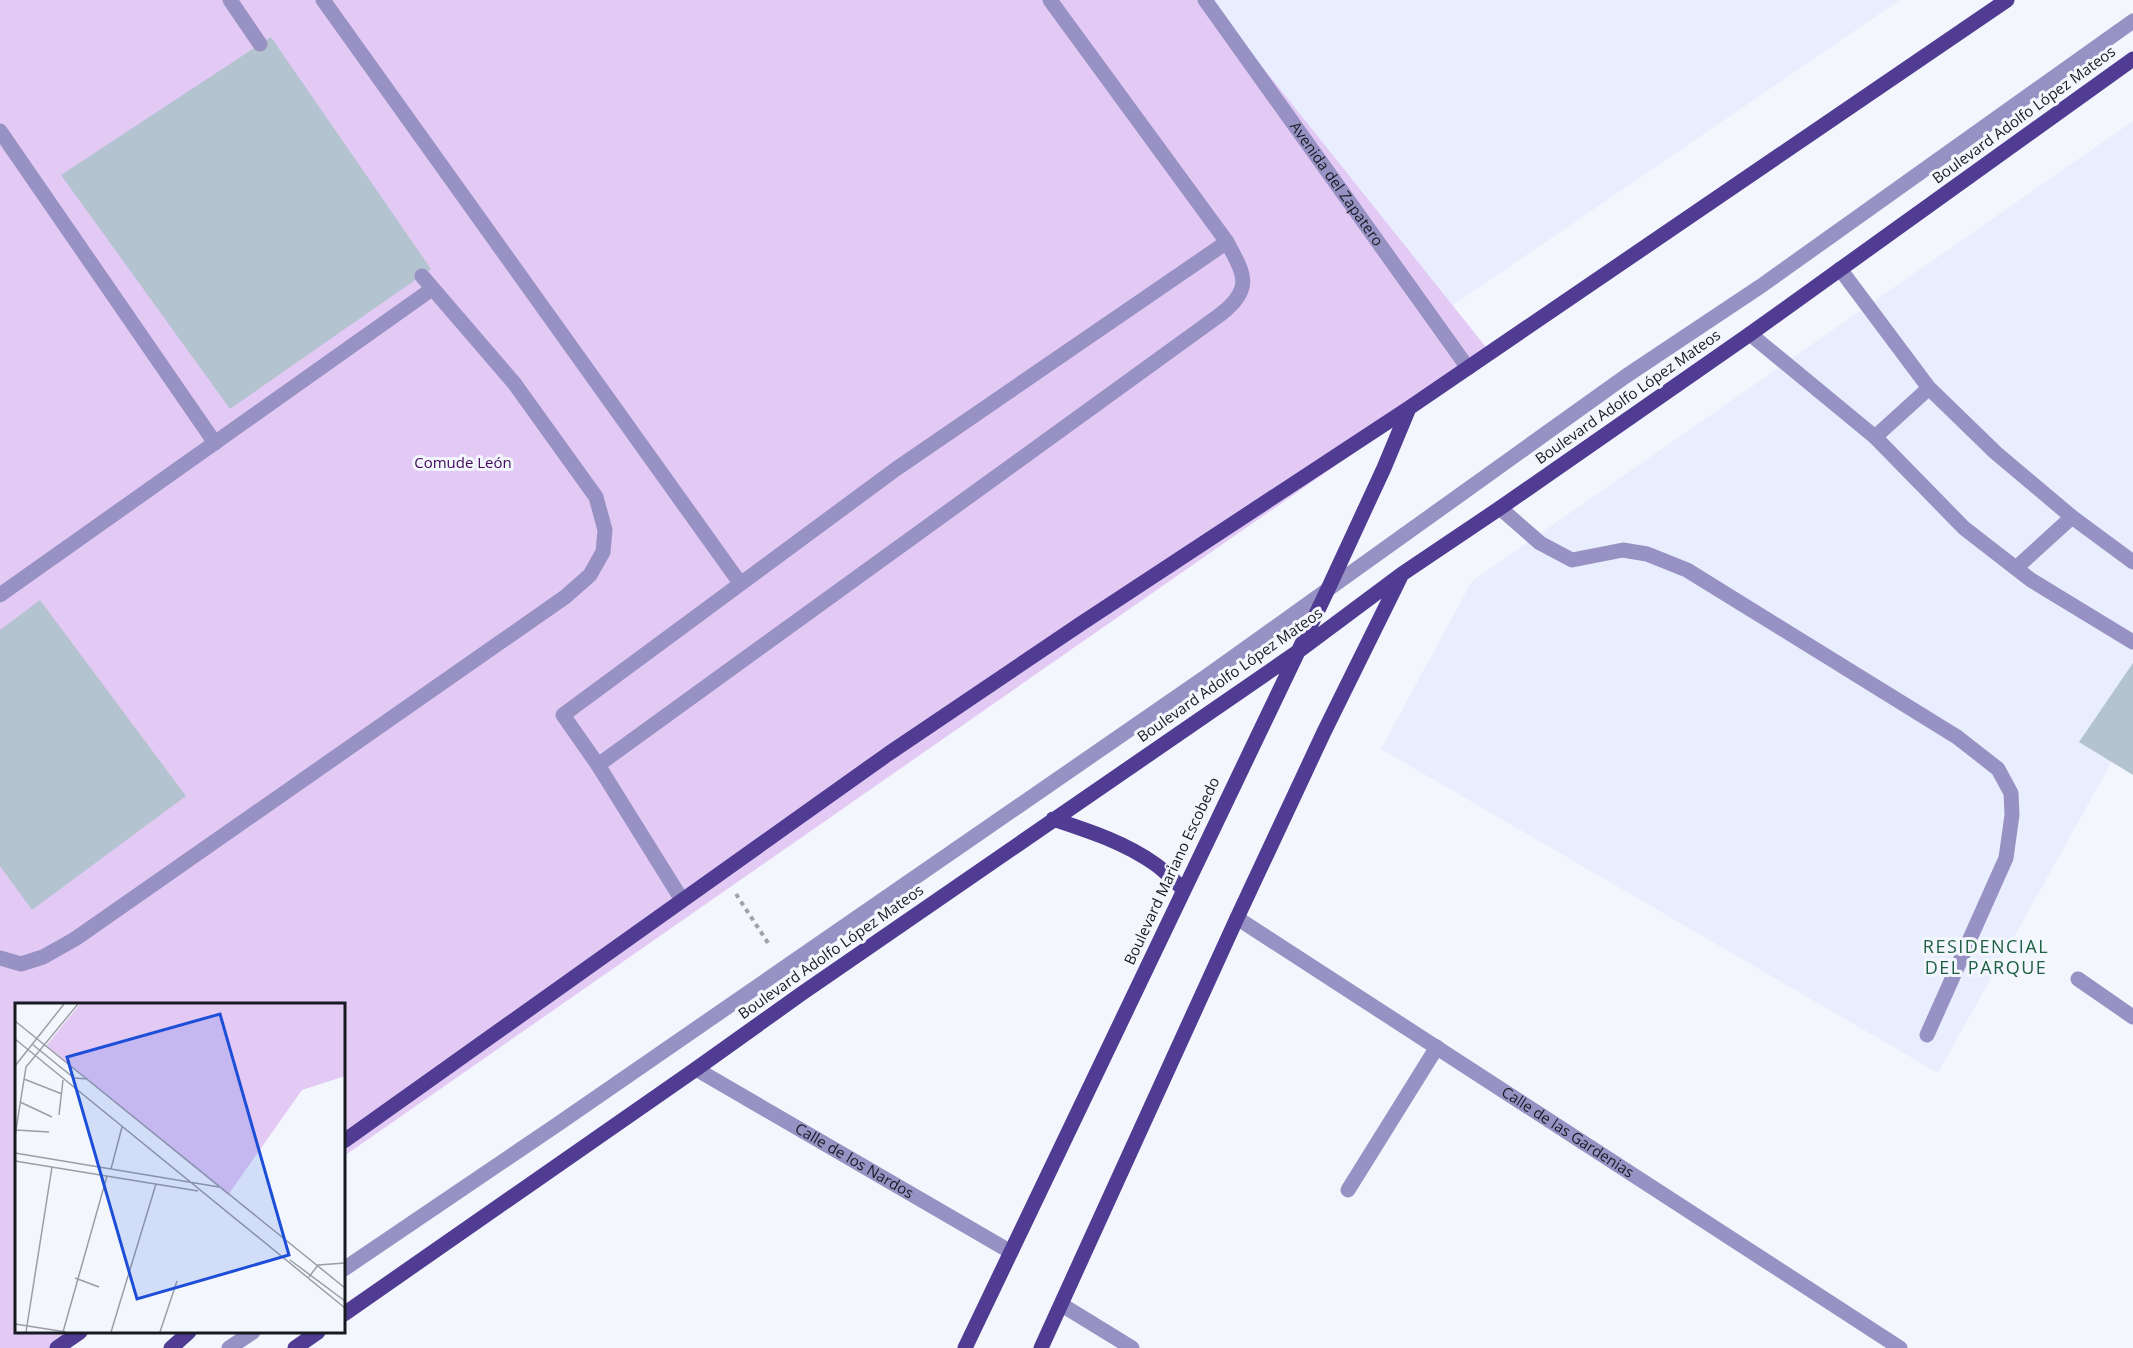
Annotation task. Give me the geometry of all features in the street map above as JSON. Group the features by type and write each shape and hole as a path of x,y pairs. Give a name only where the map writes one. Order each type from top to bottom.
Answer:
{"main road":[{"path":"345,1140 888,754 1082,623 1409,408 2007,0"},
{"name":"Boulevard Adolfo López Mateos","path":"345,1313 1053,819 1296,653 1402,574 1750,334 2133,59"},
{"name":"Boulevard Mariano Escobedo","path":"965,1348 1328,589 1409,408"},
{"path":"1041,1348 1237,918 1324,732 1402,574"},
{"path":"1053,819 1104,836 1129,848 1157,865 1183,889"},
{"path":"57,1348 79,1333"},
{"path":"171,1348 188,1333"},
{"path":"295,1348 317,1333"}],"street":[{"path":"230,0 260,44"},
{"path":"323,0 740,583"},
{"path":"598,765 1233,304 1240,295 1244,284 1238,262 1227,242 1050,0"},
{"name":"Avenida del Zapatero","path":"1206,0 1468,368"},
{"path":"345,1268 1207,676 1626,375 1761,286 2133,21"},
{"path":"0,131 215,443"},
{"path":"682,900 598,765 563,715 896,469 1227,242"},
{"path":"1840,269 1929,387 1996,453 2072,517 2133,562"},
{"path":"0,958 21,964 43,957 75,939 555,604 590,575 603,552 605,530 596,497 514,383 422,276"},
{"path":"0,595 432,289"},
{"path":"1750,334 1875,437 1964,528 2041,586 2133,642"},
{"path":"1875,437 1929,387"},
{"path":"1500,508 1540,543 1572,560 1623,550 1647,554 1687,570 1957,737 1998,770 2011,793 2012,815 2006,858 1927,1035"},
{"path":"2016,568 2072,517"},
{"name":"Calle de las Gardenias","path":"1237,918 1900,1348"},
{"path":"2078,980 2133,1017"},
{"path":"1348,1190 1437,1047"},
{"name":"Calle de los Nardos","path":"696,1070 1011,1252"},
{"path":"1062,1305 1132,1348"},
{"path":"229,1348 252,1333"}],"path":[{"path":"721,873 753,918 783,968"}],"shaded area":[{"path":"1142,0 1900,0 1380,355"},
{"path":"2133,121 2133,756 2120,747 1938,1073 1381,749 1472,581"}],"green space":[{"name":"Comude León","path":"0,0 1209,0 1493,356 345,1155 345,1003 15,1003 15,1333 90,1333 68,1348 0,1348"}],"building":[{"path":"271,37 431,269 230,409 61,175"},
{"path":"40,600 186,796 32,910 0,866 0,630"},
{"path":"2133,663 2133,775 2079,742"}],"district":[{"name":"RESIDENCIAL DEL PARQUE","path":"1986,957"}]}
